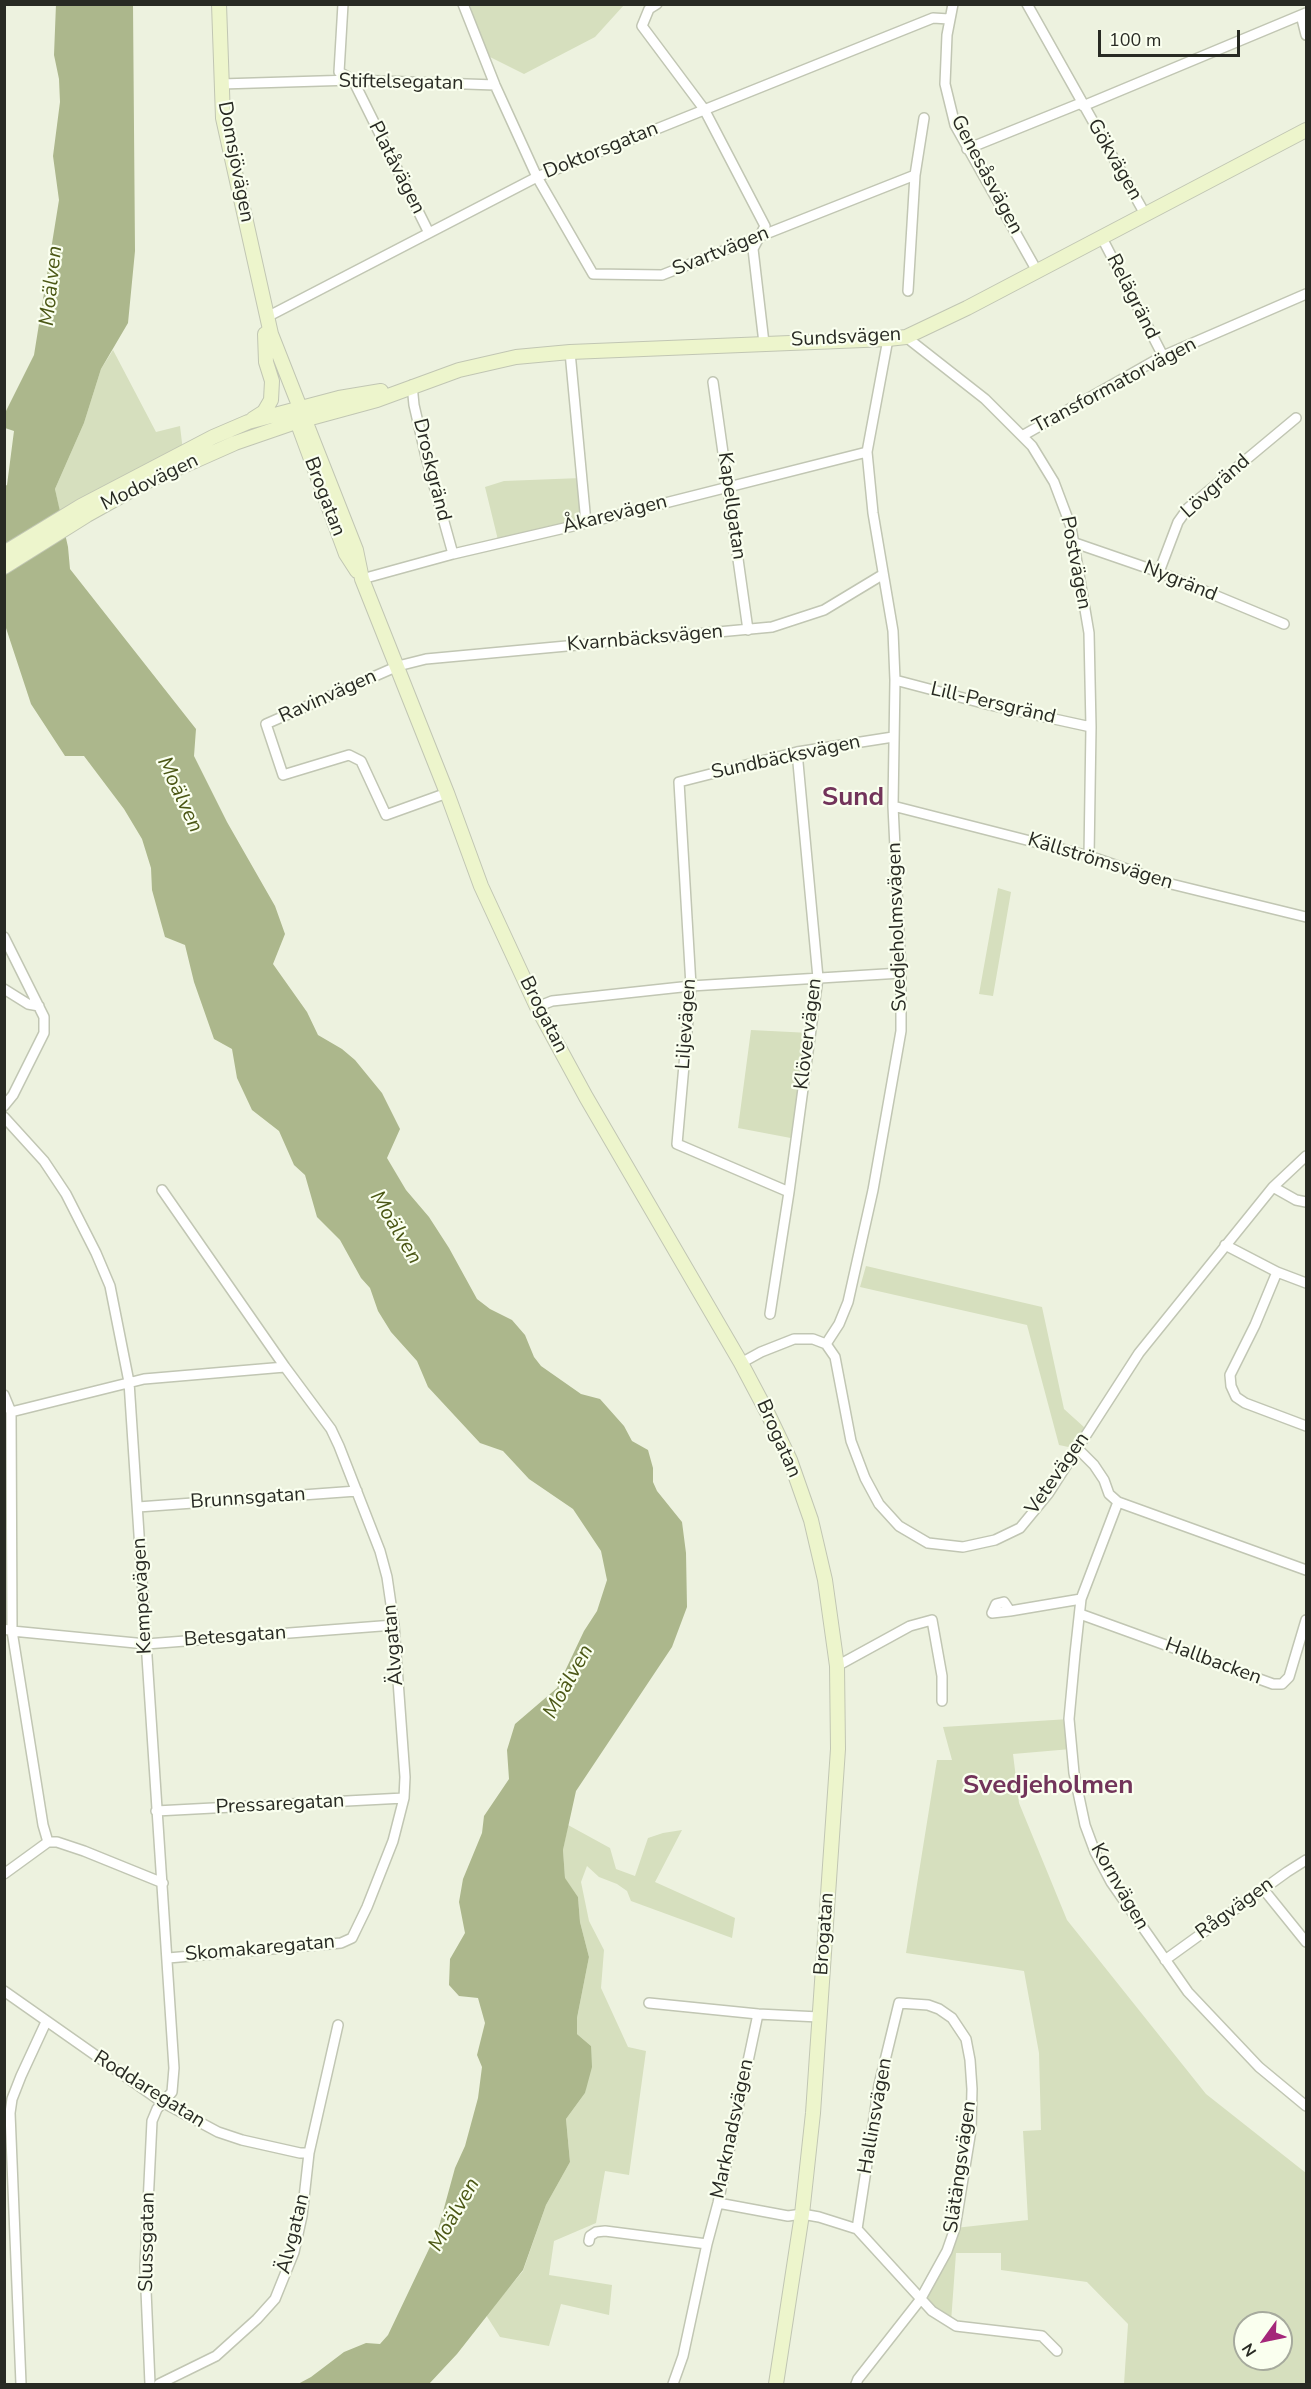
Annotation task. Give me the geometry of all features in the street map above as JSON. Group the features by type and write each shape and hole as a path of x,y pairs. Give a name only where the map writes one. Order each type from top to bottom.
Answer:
{"main road":[{"name":"Domsjövägen","path":"219,4 222,118 271,334 299,415"},
{"name":"Sundsvägen","path":"299,415 339,398 412,385 493,362 570,352 906,337 943,321 1306,130"},
{"name":"Domsjövägen","path":"267,317 265,334 299,415"},
{"path":"248,422 264,412 271,400 272,381 266,362 265,334"},
{"name":"Modovägen","path":"4,554 183,451 248,422 299,415"},
{"name":"Modovägen","path":"4,567 84,510 299,415"},
{"name":"Brogatan","path":"299,415 356,550 363,579 481,886 537,1007 586,1097 741,1363 790,1460 811,1520 825,1580 837,1666 838,1749 813,2113 802,2214 776,2385"}],"street":[{"name":"Platåvägen","path":"343,4 339,72 352,81 429,233"},
{"name":"Stiftelsegatan","path":"221,84 352,81 495,85 464,4"},
{"path":"657,4 649,9 642,27 704,109 765,226 753,249 764,343"},
{"name":"Genesåsvägen","path":"952,4 945,84 955,125 1037,271"},
{"name":"Gökvägen","path":"1027,4 1145,214"},
{"path":"967,149 1304,14 1306,35"},
{"name":"Doktorsgatan","path":"267,317 537,177 933,18 949,19"},
{"path":"495,85 537,177"},
{"path":"909,291 915,175 924,118"},
{"name":"Svartvägen","path":"537,177 592,274 662,275 915,175"},
{"name":"Relägränd","path":"1102,238 1163,356"},
{"name":"Transformatorvägen","path":"1022,436 1163,356 1306,294"},
{"name":"Postvägen","path":"906,337 985,399 1032,446 1054,482 1071,528 1089,633 1091,727 1089,856"},
{"name":"Svedjeholmsvägen","path":"826,1344 839,1324 848,1302 873,1190 901,1031 901,974 893,806 895,680 893,631 882,575 867,452 888,339"},
{"path":"570,352 586,523"},
{"name":"Kapellgatan","path":"713,382 748,630"},
{"name":"Droskgränd","path":"412,385 414,405 426,457 453,554"},
{"name":"Lövgränd","path":"1159,572 1178,522 1188,508 1296,418"},
{"name":"Åkarevägen","path":"363,579 453,554 867,452"},
{"name":"Nygränd","path":"1075,543 1159,572 1284,624"},
{"name":"Kvarnbäcksvägen","path":"398,666 426,659 772,627 824,610 882,575"},
{"name":"Ravinvägen","path":"398,666 266,724 283,776 349,755 361,761 386,815 447,793"},
{"name":"Lill-Persgränd","path":"895,680 990,705 1091,727"},
{"name":"Sundbäcksvägen","path":"679,782 797,752 893,737"},
{"name":"Klövervägen","path":"770,1314 818,978 797,752"},
{"name":"Liljevägen","path":"679,782 691,986 677,1144 789,1192"},
{"name":"Källströmsvägen","path":"893,806 1089,856 1167,882 1306,917"},
{"path":"4,937 44,1017 44,1033 4,1106"},
{"path":"537,1007 552,1001 691,986 901,974"},
{"path":"4,990 28,1004 39,1006"},
{"name":"Kempevägen","path":"4,1117 51,1172 66,1194 96,1253 110,1286 129,1382 156,1811 168,1958 173,2088 170,2095 162,2102"},
{"name":"Vetevägen","path":"826,1344 835,1358 851,1442 865,1478 879,1504 899,1526 928,1542 963,1547 995,1540 1020,1528 1048,1494 1140,1353 1273,1187 1306,1156"},
{"path":"1273,1187 1296,1200 1306,1202"},
{"name":"Älvgatan","path":"162,1190 331,1429 384,1564 394,1625 405,1777 404,1798 393,1841 368,1906 352,1938"},
{"path":"1225,1245 1277,1272 1306,1283"},
{"path":"1277,1272 1255,1325 1230,1374 1231,1386 1236,1397 1245,1403 1306,1426"},
{"path":"741,1363 794,1339 813,1339 826,1344"},
{"path":"11,1412 129,1382 285,1367"},
{"path":"4,1395 11,1412 8,1630 48,1842"},
{"path":"1077,1448 1094,1465 1104,1480 1109,1494 1118,1502 1306,1570"},
{"name":"Brunnsgatan","path":"138,1507 357,1491"},
{"name":"Kornvägen","path":"1118,1502 1081,1599 1069,1719 1074,1773 1085,1825 1095,1852 1111,1882 1188,1992 1259,2067 1306,2106"},
{"path":"1010,1611 1081,1599"},
{"name":"Hallbacken","path":"1080,1614 1274,1684 1282,1684 1289,1677 1306,1620"},
{"path":"837,1666 910,1626 932,1620 938,1642 942,1701"},
{"name":"Betesgatan","path":"8,1630 146,1644 394,1625"},
{"path":"4,1641 8,1630"},
{"name":"Pressaregatan","path":"156,1811 404,1798"},
{"path":"4,1874 48,1842 57,1842 163,1883"},
{"name":"Rågvägen","path":"1165,1960 1306,1860"},
{"path":"1264,1890 1306,1942"},
{"name":"Skomakaregatan","path":"168,1958 341,1943 352,1938"},
{"name":"Roddaregatan","path":"4,1992 162,2102 226,2135 300,2153 309,2153"},
{"path":"649,2003 758,2014 819,2016"},
{"name":"Hallinsvägen","path":"857,2229 879,2085 899,2003"},
{"name":"Slätängsvägen","path":"856,2385 858,2379 920,2300 947,2251 955,2228 971,2130 972,2089 966,2039 952,2019 939,2009 928,2005 899,2003"},
{"name":"Marknadsvägen","path":"673,2385 683,2356 758,2014"},
{"path":"21,2385 9,2211 13,2182 10,2113 12,2099 36,2040 46,2022"},
{"name":"Älvgatan","path":"159,2385 216,2356 257,2319 274,2299 294,2252 302,2216 309,2153 338,2025"},
{"name":"Slussgatan","path":"150,2385 145,2267 152,2121 162,2102"},
{"path":"4,2175 13,2182"},
{"path":"718,2203 788,2216 802,2214 819,2217 857,2229 920,2300 932,2311 956,2326 1042,2336 1057,2351"},
{"path":"589,2241 590,2236 596,2232 606,2231 707,2244"}],"shaded area":[{"path":"470,5 624,5 595,37 524,74 484,54"},
{"path":"113,350 156,432 180,426 183,451 61,518 55,489 84,423 101,369"},
{"path":"581,478 586,523 499,544 485,487 504,481"},
{"path":"998,888 1011,892 993,996 979,994"},
{"path":"751,1030 810,1033 796,1139 738,1128"},
{"path":"866,1266 1042,1307 1064,1409 1085,1428 1073,1448 1059,1445 1027,1325 860,1287"},
{"path":"1069,1719 1071,1749 1013,1754 1019,1803 1067,1920 1206,2094 1306,2173 1306,2384 1124,2384 1128,2324 1087,2282 1001,2270 1001,2253 956,2253 951,2322 920,2300 955,2228 1028,2220 1023,2131 1041,2130 1039,2053 1024,1971 906,1953 937,1760 952,1760 943,1727"},
{"path":"568,1825 610,1848 616,1869 635,1876 648,1838 682,1830 655,1882 735,1918 732,1938 631,1901 627,1891 599,1877 587,1866 581,1882 589,1921 604,1950 601,1988 628,2047 646,2051 629,2175 605,2171 596,2223 554,2241 549,2275 612,2285 609,2315 561,2304 549,2346 500,2337 486,2315 523,2271 546,2205 570,2162 566,2119 585,2093 591,2046 577,2034 577,2018 589,1957 580,1922 578,1897 565,1879 563,1850"}],"water":[{"name":"Moälven","path":"56,4 133,5 135,251 128,323 101,369 84,423 55,489 68,547 70,569 196,729 194,756 227,822 275,906 285,934 273,964 307,1012 318,1035 342,1049 355,1060 382,1093 400,1129 387,1158 406,1190 429,1217 477,1299 490,1309 512,1320 525,1335 534,1357 541,1366 581,1394 600,1399 624,1426 632,1441 648,1450 653,1468 653,1482 657,1491 682,1522 686,1553 687,1607 672,1647 576,1791 563,1850 565,1878 578,1897 580,1922 589,1957 577,2018 577,2034 591,2046 592,2067 585,2093 566,2119 570,2162 546,2205 523,2270 457,2354 429,2384 298,2384 344,2352 366,2343 380,2344 388,2335 438,2230 478,2098 482,2067 477,2055 485,2023 478,1998 459,1996 449,1985 450,1959 465,1933 459,1902 463,1879 482,1833 484,1816 509,1779 507,1750 515,1724 557,1688 584,1631 597,1611 607,1580 601,1551 573,1509 529,1479 503,1451 480,1443 428,1387 417,1361 391,1332 378,1311 370,1288 361,1278 340,1240 317,1217 305,1175 294,1165 279,1131 252,1110 237,1078 232,1049 214,1039 194,982 185,945 165,937 152,890 151,868 142,839 124,809 84,756 65,756 31,704 5,625 5,486 7,485 14,431 5,428 5,413 34,355 59,200 53,156 60,102 59,79 54,55"}],"district":[{"name":"Sund","path":"853,799"},
{"name":"Svedjeholmen","path":"1048,1787"}]}
